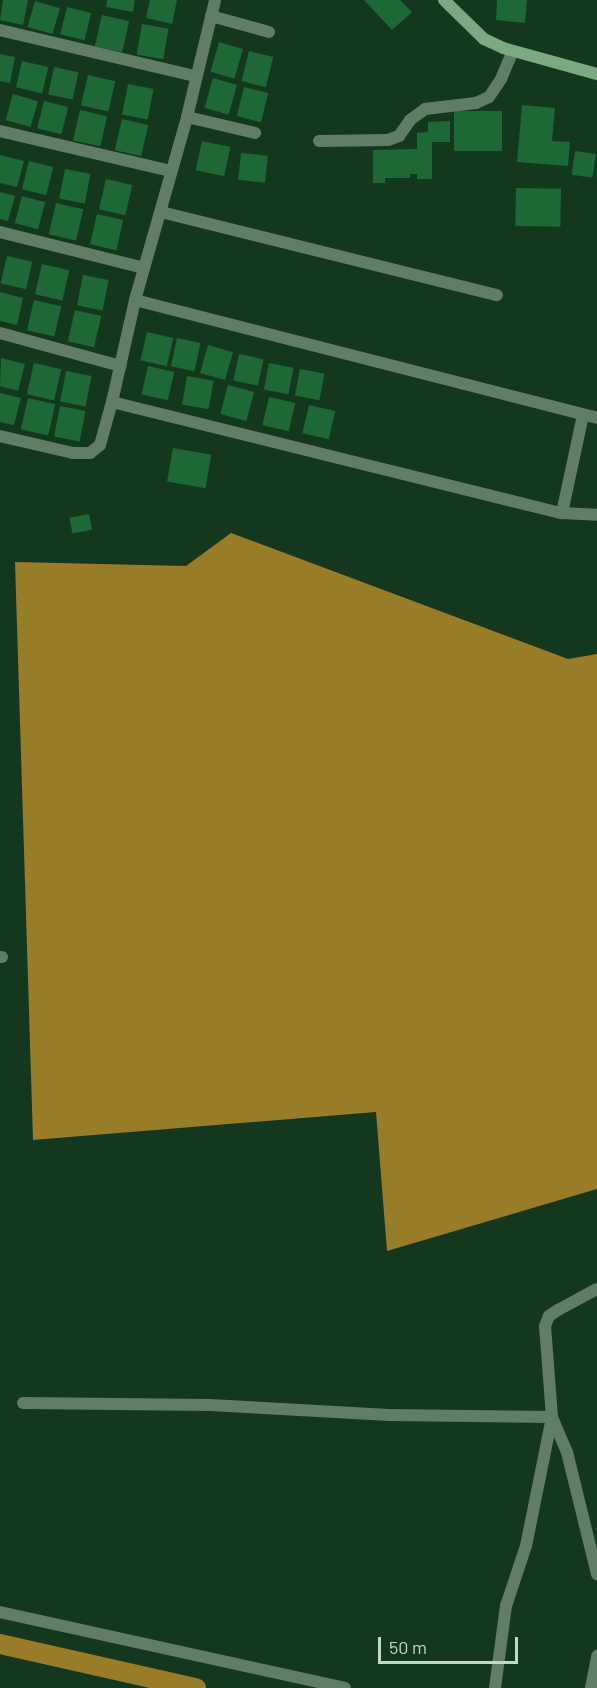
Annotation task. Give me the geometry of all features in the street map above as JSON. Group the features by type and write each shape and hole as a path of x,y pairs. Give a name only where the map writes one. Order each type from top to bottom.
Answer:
{"street":[{"path":"0,436 73,453 90,453 100,445 121,366 135,300 187,117 215,0"},
{"path":"444,0 484,39 513,51 597,74"},
{"path":"211,16 269,32"},
{"path":"0,30 195,76"},
{"path":"319,141 388,140 399,136 410,120 425,109 476,103 489,97 501,79 513,51"},
{"path":"187,117 255,134"},
{"path":"0,131 171,171"},
{"path":"161,212 497,295"},
{"path":"0,232 144,268"},
{"path":"135,300 597,418"},
{"path":"0,333 121,366"},
{"path":"112,402 562,513 597,515"},
{"path":"562,513 583,414"},
{"path":"495,1688 506,1606 526,1546 552,1417 545,1326 549,1316 597,1289"},
{"path":"23,1403 210,1405 388,1415 552,1417"},
{"path":"552,1417 567,1452 597,1574"},
{"path":"0,1612 345,1688"},
{"path":"591,1688 597,1656"}],"shaded area":[{"path":"231,533 568,659 597,654 597,1189 387,1251 376,1112 33,1140 15,562 186,566"}],"building":[{"path":"3,0 28,0 23,25 0,20"},
{"path":"107,0 135,0 133,12 106,7"},
{"path":"150,0 177,0 172,24 146,18"},
{"path":"364,0 400,0 412,12 392,30"},
{"path":"497,0 527,0 525,23 496,20"},
{"path":"35,1 60,8 53,34 28,27"},
{"path":"67,7 91,13 84,40 60,34"},
{"path":"102,15 129,21 122,52 95,46"},
{"path":"142,24 169,29 163,59 137,55"},
{"path":"219,42 243,49 234,79 210,72"},
{"path":"249,51 273,57 266,87 242,81"},
{"path":"0,54 15,57 10,83 0,81"},
{"path":"22,61 48,67 42,93 16,87"},
{"path":"54,67 78,72 73,100 48,94"},
{"path":"88,75 115,81 108,112 81,105"},
{"path":"213,78 237,85 228,115 204,108"},
{"path":"128,84 154,89 148,119 122,114"},
{"path":"244,87 268,93 261,122 237,116"},
{"path":"13,94 38,101 31,127 6,120"},
{"path":"44,101 68,107 61,134 37,128"},
{"path":"522,105 555,108 552,141 570,142 568,166 517,162"},
{"path":"80,110 107,116 100,147 73,140"},
{"path":"454,111 502,111 502,151 454,151"},
{"path":"122,119 148,125 141,156 115,150"},
{"path":"450,121 450,142 432,142 432,179 417,179 417,174 410,174 410,178 385,178 385,183 373,183 373,150 417,149 417,133 428,132 428,122"},
{"path":"202,141 230,147 224,176 196,170"},
{"path":"575,151 596,154 592,178 572,175"},
{"path":"241,153 268,156 265,183 238,180"},
{"path":"0,155 24,161 17,187 0,183"},
{"path":"29,161 53,167 46,195 22,189"},
{"path":"65,169 91,174 85,203 59,198"},
{"path":"106,179 132,185 125,215 99,209"},
{"path":"516,188 561,189 560,227 515,226"},
{"path":"0,192 15,196 8,221 0,219"},
{"path":"22,196 45,202 38,229 15,223"},
{"path":"56,203 83,209 76,240 49,234"},
{"path":"97,214 123,220 116,250 90,244"},
{"path":"7,256 32,262 26,289 1,283"},
{"path":"42,264 69,270 62,301 35,294"},
{"path":"83,275 109,280 103,310 77,305"},
{"path":"0,292 23,298 17,325 0,321"},
{"path":"34,300 61,306 54,337 27,330"},
{"path":"75,310 101,316 94,347 68,341"},
{"path":"147,332 173,338 167,366 140,360"},
{"path":"177,338 200,343 194,371 171,366"},
{"path":"208,345 233,352 225,380 200,373"},
{"path":"239,354 263,359 258,386 233,380"},
{"path":"1,358 25,364 18,391 0,386"},
{"path":"34,363 61,369 54,400 27,394"},
{"path":"269,363 294,368 288,394 264,390"},
{"path":"148,366 174,372 168,400 141,394"},
{"path":"300,369 325,374 319,400 295,396"},
{"path":"66,371 92,376 86,406 60,401"},
{"path":"187,376 214,381 209,409 182,405"},
{"path":"228,385 254,392 246,421 220,414"},
{"path":"0,393 21,398 14,425 0,422"},
{"path":"269,397 295,403 289,431 262,425"},
{"path":"28,398 55,404 48,435 21,429"},
{"path":"309,405 335,411 329,439 302,433"},
{"path":"60,406 86,411 80,441 54,436"},
{"path":"173,448 211,455 206,488 167,481"},
{"path":"89,514 92,530 72,534 69,518"}],"waterway":[{"path":"0,1644 196,1688"}]}
